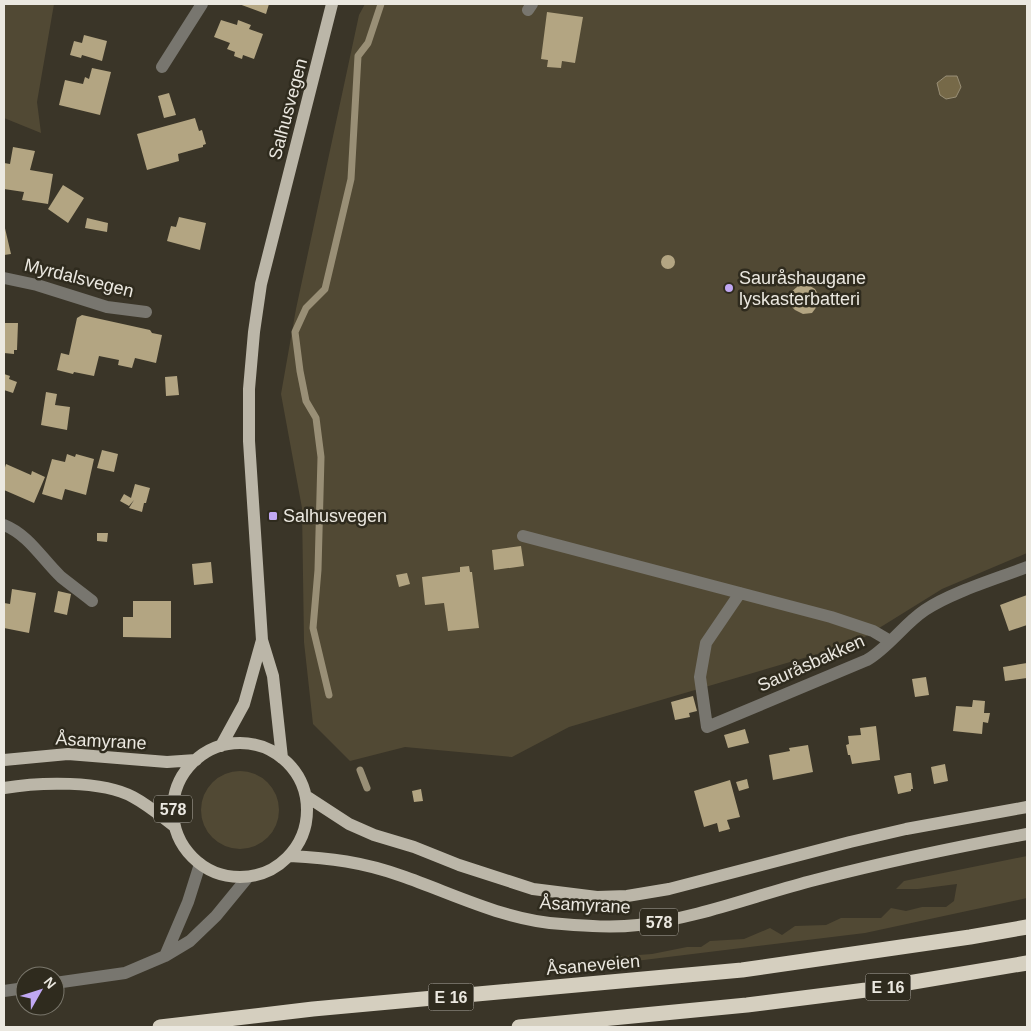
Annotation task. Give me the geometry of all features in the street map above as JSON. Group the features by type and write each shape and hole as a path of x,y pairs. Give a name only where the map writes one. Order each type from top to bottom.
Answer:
{"highway":[{"name":"Åsaneveien","path":"160,1027 313,1010 742,970 960,939 1027,927"},
{"name":"E 16","path":"519,1027 747,1005 866,990 1027,963"}],"main road":[{"name":"Salhusvegen","path":"282,758 273,676 262,640 249,442 249,389 254,332 261,284 332,4"},
{"name":"Salhusvegen","path":"221,746 244,704 262,640"},
{"name":"578","path":"237,743 253,744 268,749 282,758 293,769 301,782 306,796 308,812 305,828 299,843 290,856 264,874 248,877 231,877 215,873 188,854 174,826 173,811 174,797 186,770 207,751 237,743"},
{"name":"Åsamyrane","path":"4,760 68,754 167,762 196,760"},
{"name":"578","path":"4,788 52,784 86,785 116,791 132,797 174,826"},
{"name":"Åsamyrane","path":"306,796 349,824 374,835 414,847 459,865 533,889 597,897 627,896 669,889 850,842 1027,807"},
{"name":"Åsamyrane","path":"290,856 332,858 360,863 522,918 558,924 597,927 636,925 677,919 858,869 1027,834"}],"street":[{"path":"162,66 202,4"},
{"name":"Myrdalsvegen","path":"4,278 37,285 107,307 146,312"},
{"path":"4,525 12,528 28,540 60,576 92,601"},
{"path":"523,536 831,617 873,631 890,641"},
{"name":"Sauråsbakken","path":"740,593 706,643 700,677 706,727 867,660 878,654 923,611 940,601 1027,566"},
{"path":"165,956 188,902 200,864"},
{"path":"65,982 125,973 165,956 190,940 216,916 248,877"}],"shaded area":[{"path":"4,4 54,4 37,102 41,133 4,118"},
{"path":"365,4 1027,4 1027,553 942,589 855,643 569,727 512,757 405,747 350,761 313,724 304,642 302,508 281,394 296,309 359,15"},
{"path":"946,76 957,76 961,87 956,97 946,99 940,95 937,83"},
{"path":"240,771 255,774 267,783 276,795 279,810 276,825 267,837 255,846 240,849 225,846 213,837 204,825 201,810 204,795 213,783 225,774"},
{"path":"1027,856 1027,898 865,933 611,964 611,957 652,954 687,947 701,947 710,941 744,939 770,928 782,935 795,926 826,925 841,918 881,918 891,908 906,911 922,907 946,907 954,901 957,884 918,889 896,889 904,881"}],"building":[{"path":"239,4 269,4 266,14"},
{"path":"547,12 583,17 575,63 562,61 561,68 547,67 548,60 541,59"},
{"path":"221,20 237,25 238,20 251,25 249,29 263,34 254,59 243,55 242,59 234,56 235,52 227,49 230,43 214,37"},
{"path":"84,35 107,41 102,61 82,55 81,58 70,55 74,41 82,43"},
{"path":"92,68 111,72 100,115 59,105 65,80 83,84 85,77 89,79"},
{"path":"169,93 176,115 164,118 158,96"},
{"path":"195,118 199,131 202,130 206,144 203,147 178,154 179,161 147,170 137,134"},
{"path":"13,147 35,151 30,170 53,174 48,204 22,200 24,192 4,189 4,163 10,164"},
{"path":"63,185 84,198 68,223 48,209"},
{"path":"179,217 206,223 200,250 167,241 171,226 176,227"},
{"path":"87,218 108,223 107,232 85,228"},
{"path":"4,224 11,254 4,255"},
{"path":"665,255 671,255 675,262 671,269 665,269 661,265 661,259"},
{"path":"802,281 815,289 818,294 818,305 812,313 803,314 789,304 790,293 797,287 796,283"},
{"path":"82,315 150,330 152,333 162,335 156,363 135,358 132,368 118,365 119,360 99,356 94,376 57,370 61,353 69,355 77,318"},
{"path":"4,323 18,323 17,350 14,350 14,354 4,353"},
{"path":"4,374 10,376 9,379 17,382 13,393 4,390"},
{"path":"177,376 179,395 166,396 165,377"},
{"path":"46,392 57,394 55,405 70,407 67,430 41,425"},
{"path":"102,450 118,454 114,472 97,468"},
{"path":"67,454 75,457 76,454 94,459 86,495 65,489 62,500 42,494 52,459 65,462"},
{"path":"6,464 31,475 32,471 45,477 34,503 4,490"},
{"path":"135,484 150,488 142,512 129,508 134,500 129,506 120,501 124,494 131,498"},
{"path":"97,533 108,533 107,542 97,541"},
{"path":"521,546 524,566 494,570 492,550"},
{"path":"211,562 213,583 194,585 192,564"},
{"path":"469,566 470,572 472,572 479,628 448,631 444,603 425,605 422,577 460,572 460,567"},
{"path":"407,573 410,584 399,587 396,575"},
{"path":"12,589 36,593 29,633 4,628 4,603 10,604"},
{"path":"58,591 71,594 67,615 54,612"},
{"path":"1027,595 1027,625 1009,631 1000,605"},
{"path":"133,601 171,601 171,638 123,637 123,617 133,617"},
{"path":"1027,663 1027,678 1005,681 1003,667"},
{"path":"926,677 929,695 915,697 912,679"},
{"path":"693,696 697,711 689,713 690,717 675,720 671,702"},
{"path":"973,700 985,701 984,713 990,713 988,723 983,722 982,734 953,731 956,706 972,707"},
{"path":"876,726 880,760 852,764 846,745 849,744 848,736 861,735 860,728"},
{"path":"745,729 749,743 728,748 724,735"},
{"path":"808,745 813,772 773,780 769,755 790,751 789,748"},
{"path":"945,764 948,781 934,784 931,767"},
{"path":"911,773 913,789 898,794 894,776"},
{"path":"747,779 749,788 739,791 736,782"},
{"path":"730,780 740,817 727,820 730,829 719,832 717,823 704,827 694,791"},
{"path":"421,789 423,801 414,802 412,791"}],"waterway":[{"path":"329,695 313,628 318,570 321,457 316,418 306,401 295,332 306,308 325,289 351,179 358,56 368,43 381,4"},
{"path":"360,770 367,788"}],"place":[{"name":"Sauråshaugane lyskasterbatteri","path":"729,288"},
{"name":"Salhusvegen","path":"273,516"}]}
